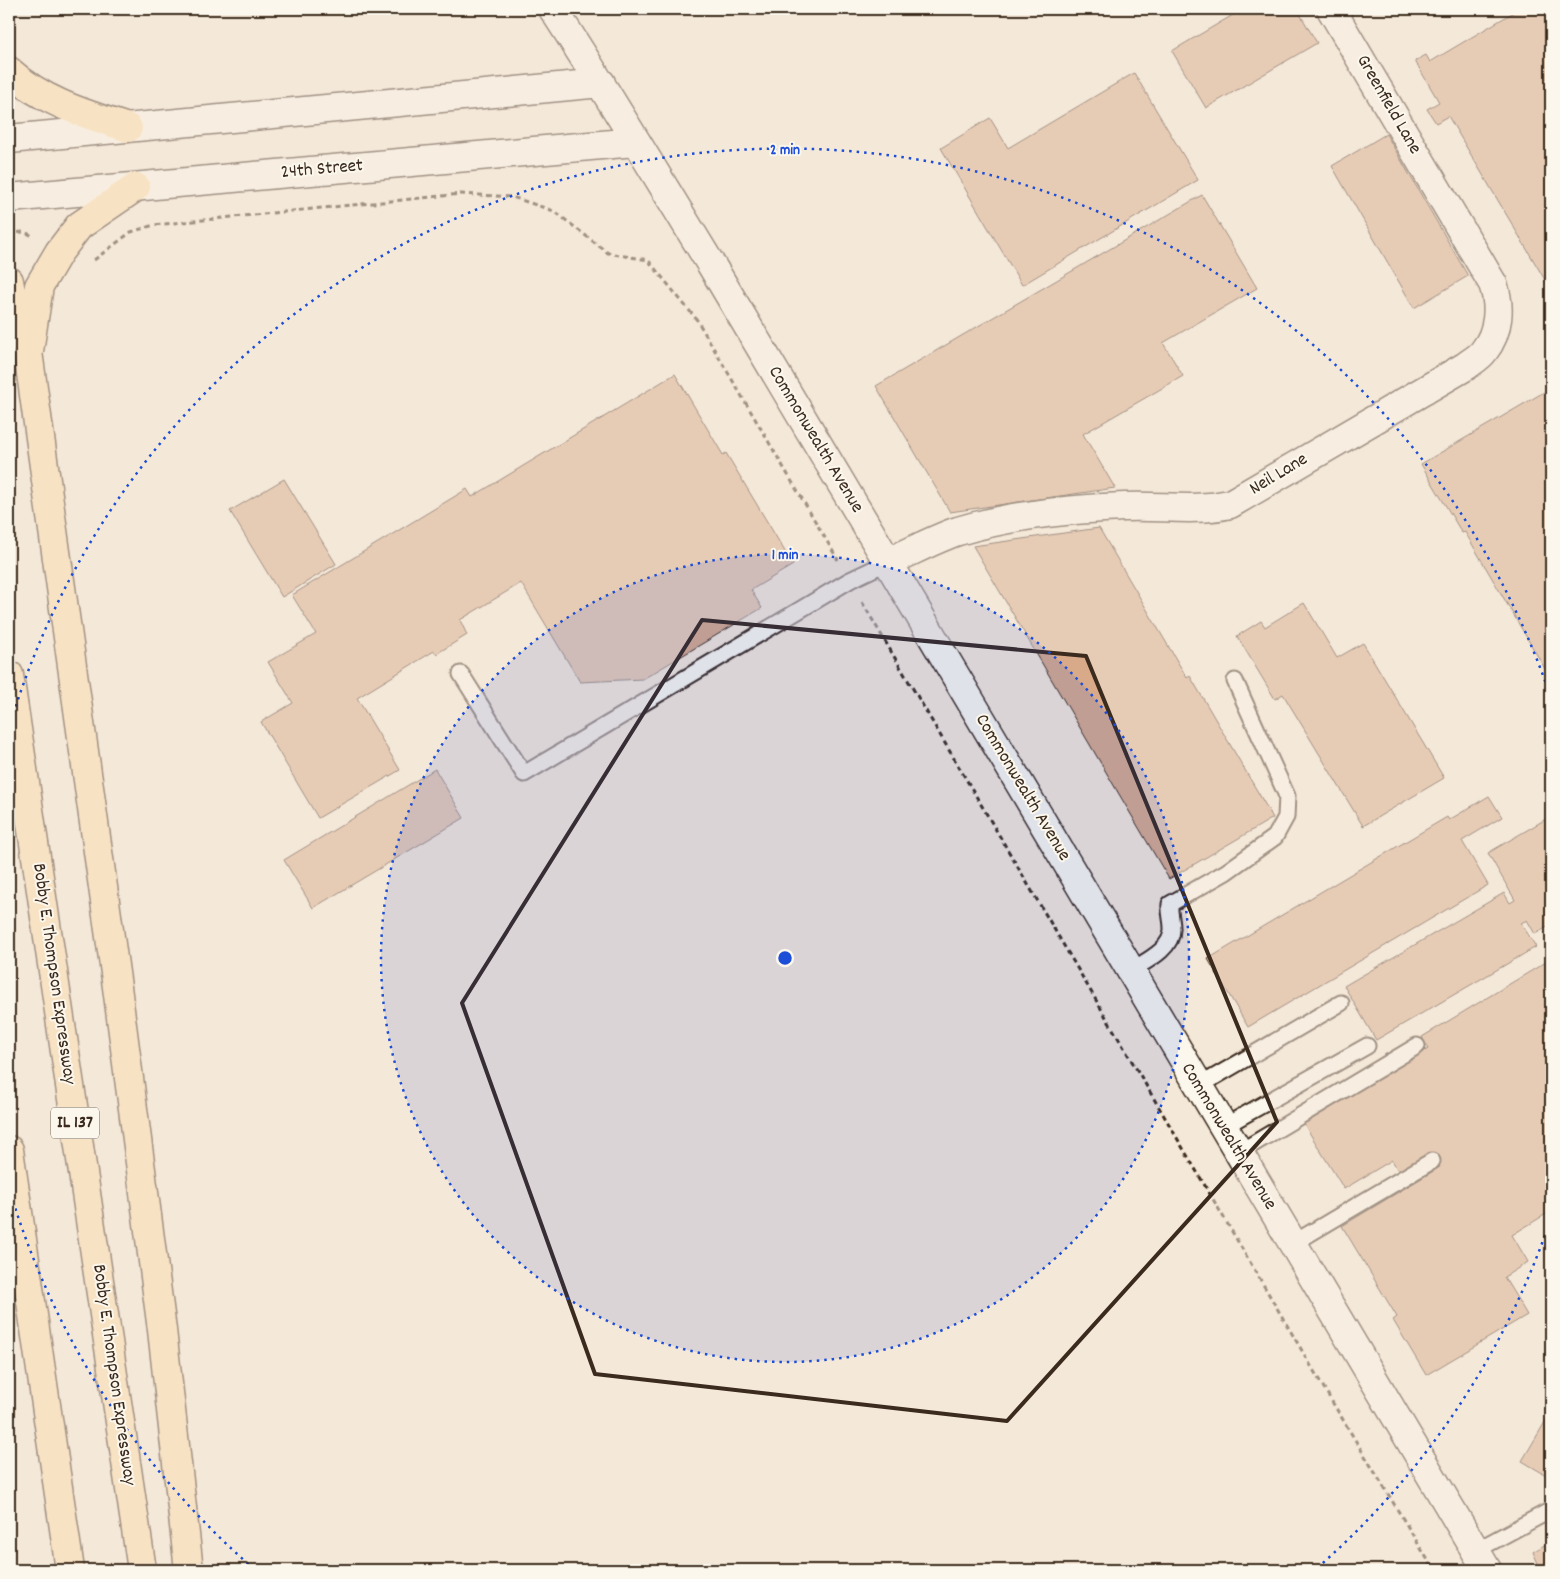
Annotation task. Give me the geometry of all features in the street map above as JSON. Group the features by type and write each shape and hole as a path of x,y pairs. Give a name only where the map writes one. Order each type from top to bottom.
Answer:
{"highway":[{"path":"9,71 25,86 72,110 128,128"},
{"path":"28,352 39,286 59,252 79,226 136,187"},
{"path":"9,281 16,320 28,352 121,1016 162,1330 189,1570"},
{"name":"Bobby E. Thompson Expressway","path":"9,675 142,1570"},
{"path":"9,1150 70,1570"}],"street":[{"name":"Commonwealth Avenue","path":"553,9 601,83 635,142 712,266 1481,1560"},
{"name":"Greenfield Lane","path":"1332,9 1444,201"},
{"path":"9,139 601,83"},
{"name":"24th Street","path":"9,198 635,142"},
{"name":"Neil Lane","path":"888,562 958,531 1029,515 1124,507 1194,509 1230,504 1466,366 1483,352 1494,334 1498,313 1498,297 1493,284 1444,201"}],"lane":[{"path":"461,674 524,774 850,580 888,562"},
{"path":"1130,971 1168,946 1173,929 1169,915 1170,904 1226,872 1275,837 1286,817 1287,796 1235,681"},
{"path":"1199,1086 1341,1003"},
{"path":"1222,1127 1367,1046"},
{"path":"1238,1153 1417,1046"},
{"path":"1292,1244 1432,1161"},
{"path":"1481,1560 1551,1510"}],"path":[{"path":"9,234 24,232"},
{"path":"1331,1400 1434,1570"}],"highlighted area":[{"path":"702,620 1086,656 1277,1122 1007,1421 595,1374 462,1003"}],"building":[{"path":"1243,9 1297,9 1317,43 1206,108 1172,51"},
{"path":"1519,9 1551,9 1551,290 1448,116 1436,123 1427,109 1439,102 1415,61 1426,55 1430,62"},
{"path":"1134,73 1198,180 1022,285 941,148 990,118 1008,148"},
{"path":"1386,134 1468,276 1414,308 1332,166"},
{"path":"1202,195 1257,288 1163,343 1183,376 1083,434 1115,488 950,512 876,386"},
{"path":"675,374 723,455 726,453 793,565 751,590 762,608 643,679 580,682 521,583 460,620 467,635 436,654 434,651 357,698 400,770 318,818 261,722 293,703 268,662 316,634 292,595 467,489 472,497"},
{"path":"1551,388 1551,679 1465,532 1462,533 1421,464"},
{"path":"284,479 336,564 282,597 230,511"},
{"path":"1099,528 1187,678 1190,676 1273,818 1169,879 973,546"},
{"path":"1304,603 1337,658 1363,643 1444,778 1363,826 1283,694 1275,699 1237,636 1261,621 1265,627"},
{"path":"435,769 464,818 313,908 284,860"},
{"path":"1489,796 1502,817 1462,841 1488,885 1248,1027 1208,959 1447,817 1449,820"},
{"path":"1551,816 1551,925 1535,934 1527,920 1521,923 1536,947 1376,1040 1344,986 1504,893 1510,903 1515,900 1488,853"},
{"path":"1551,959 1551,1211 1512,1235 1528,1262 1504,1277 1527,1315 1426,1375 1393,1320 1397,1317 1342,1226 1440,1167 1432,1155 1400,1174 1392,1160 1344,1189 1304,1124 1428,1049 1422,1037"},
{"path":"1548,1417 1551,1419 1551,1478 1522,1461"},
{"path":"1551,1541 1551,1570 1541,1570 1533,1552"}]}
